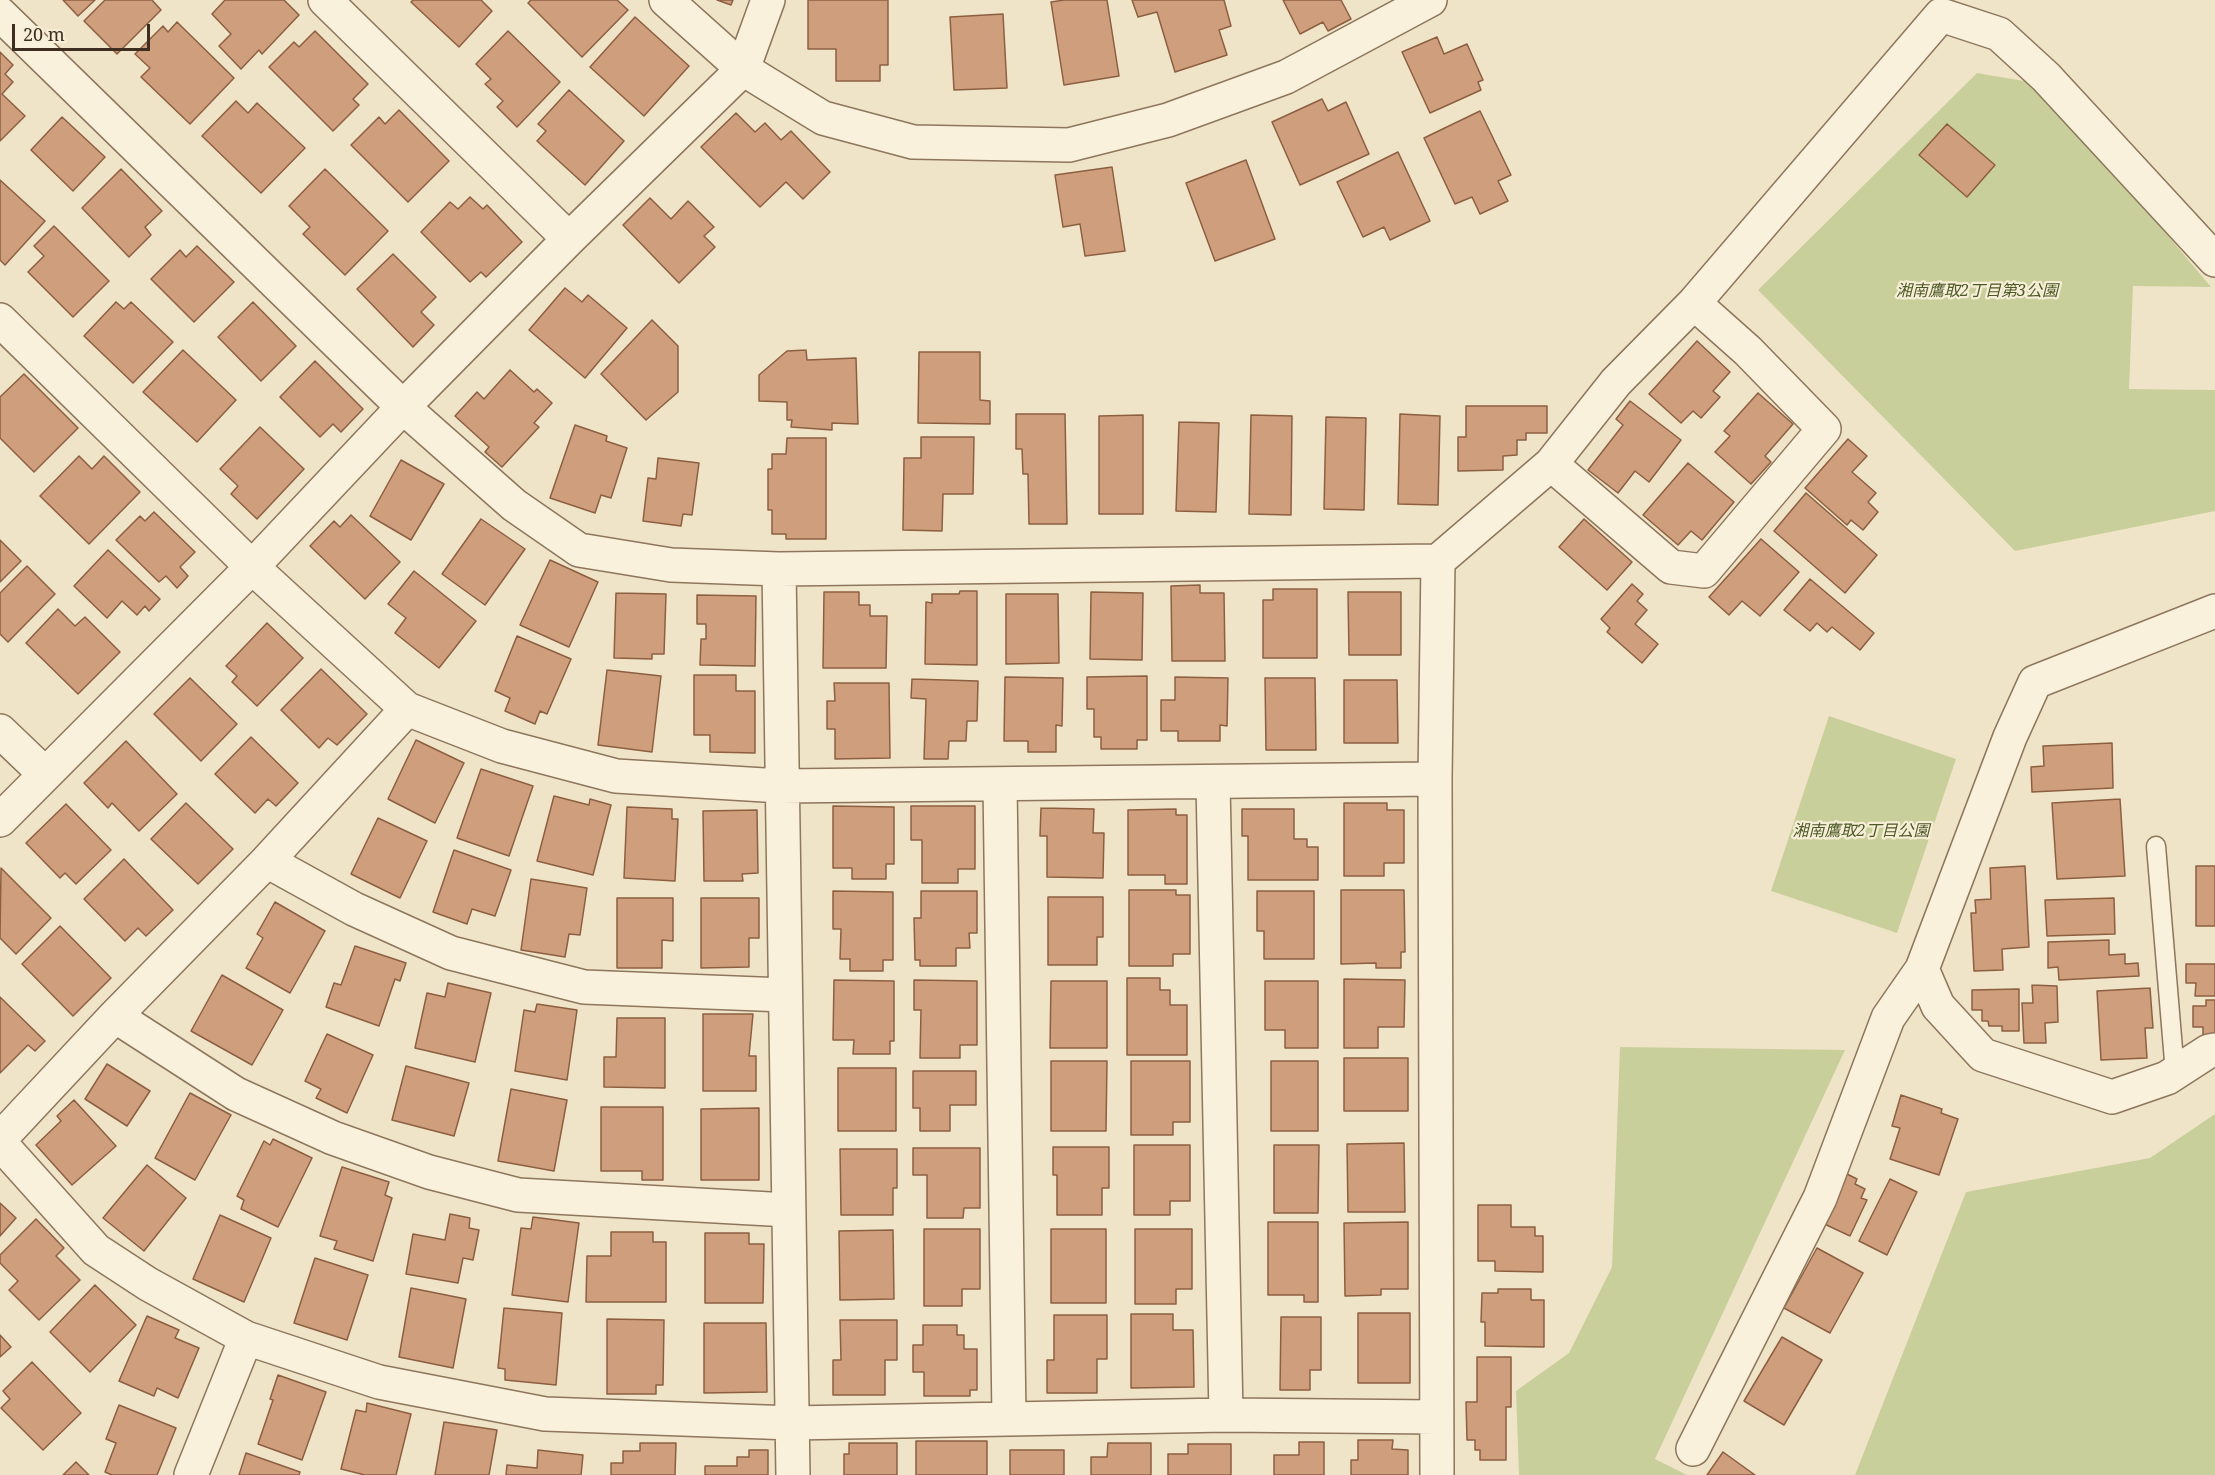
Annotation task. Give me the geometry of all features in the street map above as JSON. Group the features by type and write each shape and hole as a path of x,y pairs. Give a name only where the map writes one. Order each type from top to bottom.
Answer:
{"street":[{"path":"325,0 569,239"},
{"path":"666,0 743,69 823,118 913,142 1069,146 1168,120 1286,77 1430,0"},
{"path":"0,819 252,567 403,407 569,239 743,69 768,0"},
{"path":"0,14 403,407 514,505 579,550 671,565 779,569 1438,561 1551,464 1616,382 1694,303 1941,15 1999,34 2046,77 2215,260"},
{"path":"1551,464 1671,567 1704,571 1824,429 1748,351 1694,303"},
{"path":"0,320 252,567 407,709 502,746 616,776 781,786 1435,779"},
{"path":"1437,1475 1435,779 1438,561"},
{"path":"779,569 793,1475"},
{"path":"1693,1449 1820,1198 1888,1018 1922,969 1998,769 2035,682 2215,611"},
{"path":"407,709 267,861 115,1016 0,1141 96,1250 148,1284 246,1338 380,1382 545,1414 792,1423 1226,1415 1436,1417"},
{"path":"0,731 45,774"},
{"path":"1213,783 1226,1415"},
{"path":"1000,784 1009,1418"},
{"path":"267,861 354,909 462,956 584,987 784,995"},
{"path":"1922,969 1938,1006 1983,1055 2112,1097 2175,1073 2209,1051 2215,1050"},
{"path":"115,1016 236,1094 333,1138 429,1172 518,1195 788,1210"},
{"path":"191,1475 246,1338"}],"lane":[{"path":"2156,846 2175,1073"}],"green space":[{"name":"湘南鷹取2丁目第3公園","path":"1977,73 2041,84 2211,287 2133,286 2129,389 2215,390 2215,511 2015,551 1758,290"},
{"name":"湘南鷹取2丁目公園","path":"1829,716 1956,759 1897,933 1771,891"},
{"path":"1620,1047 1845,1050 1655,1459 1687,1475 1519,1475 1516,1391 1569,1353 1612,1267"},
{"path":"2215,1114 2215,1475 1855,1475 1966,1192 2150,1158"}],"building":[{"path":"63,0 95,0 78,16"},
{"path":"105,0 152,0 161,10 117,54 84,21"},
{"path":"225,0 284,0 299,15 262,54 259,50 241,69 219,46 231,34 212,14"},
{"path":"413,0 481,0 492,11 459,47 411,2"},
{"path":"531,0 617,0 628,10 582,57 528,3"},
{"path":"717,0 733,0 731,5"},
{"path":"808,0 888,0 888,65 880,65 880,81 836,81 836,49 808,49"},
{"path":"1107,0 1119,76 1064,85 1051,2"},
{"path":"1132,0 1224,0 1231,26 1219,30 1227,55 1175,72 1157,12 1138,17"},
{"path":"1283,0 1341,0 1351,19 1328,31 1323,22 1300,34"},
{"path":"1003,14 1007,88 954,90 950,17"},
{"path":"635,17 689,66 644,116 590,67"},
{"path":"177,22 234,78 190,124 141,77 150,68 135,54 163,26 168,32"},
{"path":"315,31 368,84 353,99 359,105 333,131 269,67 294,42 299,47"},
{"path":"508,31 560,82 517,127 497,107 503,101 485,84 491,79 476,64"},
{"path":"1437,37 1444,54 1467,44 1483,80 1478,82 1481,90 1430,113 1402,52"},
{"path":"0,52 13,65 5,74 13,82 2,94 25,116 0,141"},
{"path":"569,90 624,141 585,185 537,141 546,131 538,124"},
{"path":"1322,99 1328,111 1346,102 1369,154 1300,185 1272,122"},
{"path":"236,101 248,113 257,103 305,148 261,193 202,136"},
{"path":"399,110 449,161 408,202 351,145 379,117 385,124"},
{"path":"1480,111 1511,175 1498,181 1508,201 1480,214 1472,197 1455,204 1424,138"},
{"path":"736,113 755,132 765,123 781,140 791,131 830,172 803,199 786,182 760,207 701,147"},
{"path":"62,117 105,157 73,191 31,150"},
{"path":"1947,124 1995,165 1967,197 1919,155"},
{"path":"1398,152 1430,221 1390,240 1384,227 1363,237 1337,182"},
{"path":"1246,160 1275,239 1215,261 1186,183"},
{"path":"1112,167 1125,251 1085,256 1080,224 1063,227 1055,175"},
{"path":"121,169 162,211 145,227 151,235 129,257 82,208"},
{"path":"325,169 388,231 345,275 303,234 310,227 289,206"},
{"path":"0,180 45,221 5,265 0,260"},
{"path":"470,197 483,209 487,205 522,242 486,277 481,272 470,282 421,232 450,202 458,209"},
{"path":"650,198 671,219 688,201 714,227 704,236 715,247 679,283 623,225"},
{"path":"54,226 109,281 73,317 28,272 44,256 34,246"},
{"path":"197,246 234,282 194,322 151,279 180,250 186,257"},
{"path":"393,254 436,297 421,312 434,325 413,347 357,289"},
{"path":"565,288 582,302 588,295 627,328 585,378 529,330"},
{"path":"116,302 124,309 131,302 173,342 133,383 84,336"},
{"path":"253,302 296,346 261,381 218,337"},
{"path":"652,320 678,346 678,392 646,420 601,374"},
{"path":"1697,341 1730,372 1713,391 1720,397 1701,418 1693,411 1681,423 1649,394"},
{"path":"183,350 236,400 197,442 143,392"},
{"path":"806,350 807,360 856,358 858,424 832,423 832,430 791,427 792,420 787,420 787,402 759,401 759,375 787,351"},
{"path":"919,352 980,352 980,400 990,401 990,424 918,423"},
{"path":"315,361 363,409 341,432 333,424 320,437 280,397"},
{"path":"510,370 534,392 537,389 552,403 534,423 539,427 502,467 485,452 489,447 455,416 477,392 484,399"},
{"path":"24,374 78,428 34,472 0,438 0,397"},
{"path":"1758,393 1793,424 1765,456 1771,462 1751,484 1715,452 1730,436 1724,431"},
{"path":"1630,401 1681,440 1649,482 1635,471 1618,493 1588,470 1623,425 1616,419"},
{"path":"1466,406 1547,406 1547,433 1526,433 1526,440 1517,440 1517,455 1503,456 1503,470 1458,471 1458,437 1466,437"},
{"path":"1016,414 1065,414 1067,524 1029,524 1028,474 1023,474 1022,449 1016,449"},
{"path":"1400,414 1440,416 1438,505 1398,504"},
{"path":"1143,415 1143,514 1099,514 1099,416"},
{"path":"1251,415 1292,416 1291,515 1249,514"},
{"path":"1326,417 1366,418 1364,510 1324,509"},
{"path":"1179,422 1219,423 1216,512 1176,511"},
{"path":"575,425 607,436 606,441 627,448 611,498 601,495 595,513 550,498"},
{"path":"260,427 304,469 257,519 231,494 238,486 220,469"},
{"path":"921,437 974,437 973,494 943,494 942,531 903,530 904,458 921,458"},
{"path":"787,438 826,438 826,539 786,539 786,534 772,534 772,510 768,510 768,469 772,469 772,454 786,454"},
{"path":"1848,439 1867,456 1852,472 1876,493 1868,502 1878,512 1863,530 1851,520 1847,525 1805,488"},
{"path":"79,456 92,469 104,456 140,492 89,544 40,496"},
{"path":"658,458 699,463 692,515 683,514 681,526 643,521 648,478 656,479"},
{"path":"401,460 444,484 411,540 370,516"},
{"path":"1688,463 1734,502 1702,540 1691,531 1678,545 1643,515"},
{"path":"1806,493 1877,555 1845,593 1774,531"},
{"path":"154,512 195,552 180,567 188,576 177,588 166,576 159,582 116,540 140,516 145,521"},
{"path":"351,515 400,562 365,599 310,546 334,521 340,527"},
{"path":"481,519 525,549 485,605 442,574"},
{"path":"1584,519 1632,562 1607,590 1559,547"},
{"path":"1761,539 1799,572 1760,616 1742,601 1729,615 1709,597"},
{"path":"0,540 21,561 0,582"},
{"path":"108,550 160,599 149,611 145,606 137,615 122,601 107,618 74,586"},
{"path":"550,560 598,582 569,647 520,625"},
{"path":"27,566 55,594 8,642 0,634 0,593"},
{"path":"414,571 476,621 439,668 395,633 406,618 388,604"},
{"path":"1810,579 1874,633 1860,650 1832,627 1827,632 1817,623 1810,631 1784,610"},
{"path":"1632,584 1643,594 1637,601 1647,610 1635,624 1658,644 1642,663 1607,632 1610,628 1601,619"},
{"path":"1200,585 1200,593 1224,593 1225,661 1172,661 1171,586"},
{"path":"1273,589 1317,589 1317,658 1263,658 1263,600 1273,600"},
{"path":"960,591 977,591 977,665 925,664 926,602 932,603 932,594 959,594"},
{"path":"824,592 859,592 859,605 870,605 870,616 887,616 886,668 823,668"},
{"path":"1091,592 1143,593 1142,660 1090,659"},
{"path":"1348,592 1401,592 1401,655 1349,655"},
{"path":"616,593 666,594 664,654 652,654 652,659 614,658"},
{"path":"1006,594 1058,594 1059,663 1006,664"},
{"path":"697,595 756,596 755,666 700,665 701,639 706,639 706,624 697,624"},
{"path":"58,609 75,626 85,617 120,652 78,694 26,643"},
{"path":"267,623 303,658 257,706 232,682 237,676 226,666"},
{"path":"517,636 571,659 547,714 540,711 535,724 505,711 510,698 495,691"},
{"path":"321,669 367,714 337,745 328,738 319,748 281,710"},
{"path":"607,670 661,676 652,752 598,745"},
{"path":"694,675 736,675 736,691 755,691 755,753 710,752 710,735 694,735"},
{"path":"1147,676 1147,740 1137,740 1137,749 1101,749 1101,737 1094,737 1094,709 1087,709 1087,677"},
{"path":"1005,677 1063,678 1062,726 1056,725 1056,752 1028,752 1028,741 1004,741"},
{"path":"1175,677 1228,678 1227,726 1220,725 1220,741 1178,741 1178,731 1161,731 1161,700 1175,700"},
{"path":"190,678 237,724 201,761 154,714"},
{"path":"1265,678 1315,678 1316,750 1266,750"},
{"path":"912,679 978,681 977,721 967,721 966,741 949,741 948,759 924,759 926,699 911,698"},
{"path":"1344,680 1397,680 1398,743 1344,743"},
{"path":"834,683 889,683 890,758 835,759 835,729 827,729 827,701 835,701"},
{"path":"251,737 298,783 276,806 268,799 255,813 215,774"},
{"path":"416,740 464,763 435,823 388,799"},
{"path":"126,741 177,794 139,831 112,803 108,808 84,783"},
{"path":"2112,743 2113,788 2032,792 2031,767 2044,766 2043,746"},
{"path":"481,769 533,786 509,856 457,838"},
{"path":"554,796 589,805 590,799 611,805 593,875 537,861"},
{"path":"2120,799 2125,876 2057,879 2052,803"},
{"path":"186,803 233,849 198,884 151,839"},
{"path":"1344,803 1387,803 1387,810 1404,810 1404,863 1384,863 1384,876 1344,876"},
{"path":"66,804 111,850 76,884 65,873 60,878 26,843"},
{"path":"833,806 894,807 894,864 886,864 886,879 852,879 852,868 833,868"},
{"path":"911,806 975,806 975,869 958,869 958,883 922,883 922,840 911,840"},
{"path":"627,807 672,809 672,819 678,819 675,881 624,878"},
{"path":"1041,808 1094,809 1093,833 1104,833 1103,878 1047,877 1047,836 1040,836"},
{"path":"1176,809 1176,815 1187,815 1187,884 1165,884 1165,875 1128,875 1128,810"},
{"path":"1242,809 1294,809 1294,839 1307,839 1307,847 1318,847 1318,880 1248,880 1248,836 1242,836"},
{"path":"757,810 758,873 742,874 743,881 704,881 703,811"},
{"path":"378,818 427,841 400,898 351,874"},
{"path":"454,850 511,870 495,916 472,909 467,924 433,912"},
{"path":"124,859 173,910 146,936 138,928 125,941 84,899"},
{"path":"2025,866 2029,947 2002,949 2003,970 1974,971 1971,913 1976,913 1975,900 1991,899 1990,868"},
{"path":"2196,866 2215,866 2215,926 2196,926"},
{"path":"1,868 51,918 16,954 0,938"},
{"path":"531,879 587,888 580,935 569,934 565,957 521,950"},
{"path":"1129,890 1176,890 1176,895 1190,895 1190,954 1173,954 1173,966 1129,966"},
{"path":"1341,890 1404,890 1405,952 1401,952 1401,968 1376,968 1376,963 1341,964"},
{"path":"833,891 893,892 893,960 883,960 883,971 850,971 850,959 840,959 841,929 833,929"},
{"path":"921,891 977,891 977,933 969,933 970,948 956,948 956,966 920,966 920,960 915,960 914,918 921,918"},
{"path":"1257,891 1314,891 1314,959 1264,959 1264,931 1257,931"},
{"path":"1048,897 1103,897 1103,937 1097,937 1097,965 1048,965"},
{"path":"617,898 673,898 673,941 662,940 662,968 617,968"},
{"path":"701,898 759,898 759,938 749,938 749,967 701,968"},
{"path":"2114,898 2115,934 2047,936 2045,900"},
{"path":"275,902 325,931 290,993 246,968 263,938 257,934"},
{"path":"60,926 111,978 73,1016 22,964"},
{"path":"2109,940 2109,955 2125,954 2125,964 2138,963 2139,976 2059,980 2058,967 2048,968 2048,942"},
{"path":"355,946 406,963 400,981 395,979 379,1026 326,1007 334,983 341,985"},
{"path":"2186,964 2215,964 2215,996 2195,996 2196,983 2186,983"},
{"path":"222,975 283,1010 252,1065 191,1031"},
{"path":"1127,978 1160,978 1160,990 1170,990 1170,1005 1187,1005 1187,1055 1127,1055"},
{"path":"1344,979 1405,980 1404,1027 1378,1027 1378,1048 1344,1048"},
{"path":"834,980 894,981 894,1041 890,1041 890,1054 853,1054 854,1040 833,1040"},
{"path":"914,980 977,981 977,1045 960,1045 960,1058 920,1058 921,1010 914,1010"},
{"path":"1051,981 1107,981 1107,1048 1050,1048"},
{"path":"1265,981 1318,981 1318,1048 1285,1048 1285,1030 1265,1030"},
{"path":"448,983 491,993 475,1062 415,1048 427,993 445,997"},
{"path":"2032,985 2057,986 2058,1022 2045,1023 2046,1043 2024,1043 2022,1003 2033,1003"},
{"path":"2150,988 2153,1028 2145,1028 2147,1058 2101,1060 2097,991"},
{"path":"2019,989 2019,1031 2002,1031 2002,1026 1989,1026 1988,1021 1982,1021 1982,1010 1972,1010 1972,990"},
{"path":"0,997 45,1041 35,1051 28,1045 0,1073"},
{"path":"2206,1000 2215,1000 2215,1035 2203,1035 2203,1027 2193,1027 2193,1006 2206,1006"},
{"path":"537,1004 577,1010 567,1080 515,1071 524,1010 535,1012"},
{"path":"703,1014 753,1014 749,1056 756,1056 756,1091 703,1091"},
{"path":"617,1018 665,1018 665,1088 604,1087 604,1057 616,1057"},
{"path":"327,1034 373,1055 347,1113 316,1098 321,1089 305,1081"},
{"path":"1344,1058 1408,1058 1408,1111 1344,1111"},
{"path":"1051,1061 1107,1061 1106,1131 1051,1131"},
{"path":"1131,1061 1190,1061 1190,1122 1173,1122 1173,1135 1131,1135"},
{"path":"1271,1061 1318,1061 1318,1131 1271,1131"},
{"path":"107,1064 150,1091 127,1126 85,1099"},
{"path":"406,1066 469,1083 454,1136 392,1120"},
{"path":"838,1068 896,1068 896,1131 838,1131"},
{"path":"913,1071 976,1071 976,1105 950,1105 950,1131 920,1131 920,1108 913,1108"},
{"path":"511,1089 567,1100 554,1171 498,1161"},
{"path":"190,1093 231,1115 195,1180 155,1158"},
{"path":"1901,1095 1942,1109 1941,1113 1958,1119 1939,1175 1890,1159 1900,1128 1892,1126"},
{"path":"74,1100 116,1146 72,1185 36,1145 61,1121 57,1116"},
{"path":"601,1107 663,1107 663,1180 642,1180 642,1171 601,1171"},
{"path":"759,1108 759,1180 701,1180 701,1109"},
{"path":"273,1139 312,1158 278,1227 241,1209 244,1200 237,1196 264,1141 270,1145"},
{"path":"1404,1143 1405,1212 1348,1212 1347,1144"},
{"path":"1134,1145 1190,1145 1190,1201 1170,1201 1170,1215 1134,1215"},
{"path":"1274,1145 1319,1145 1318,1213 1274,1213"},
{"path":"1053,1147 1109,1147 1109,1188 1102,1188 1102,1215 1057,1215 1057,1175 1053,1175"},
{"path":"913,1148 980,1148 980,1208 964,1208 963,1218 927,1218 927,1175 913,1175"},
{"path":"840,1149 897,1149 897,1188 893,1188 893,1215 841,1215"},
{"path":"147,1165 186,1198 144,1251 103,1218"},
{"path":"342,1167 389,1182 385,1195 392,1198 373,1261 334,1249 337,1241 320,1236"},
{"path":"1841,1171 1857,1179 1855,1184 1865,1189 1861,1198 1867,1200 1850,1236 1818,1221"},
{"path":"1890,1179 1917,1192 1887,1255 1859,1241"},
{"path":"0,1203 16,1218 0,1236"},
{"path":"1478,1205 1511,1205 1511,1227 1535,1227 1535,1236 1543,1236 1543,1272 1495,1271 1495,1261 1478,1261"},
{"path":"450,1214 470,1218 469,1228 479,1230 473,1260 463,1258 458,1283 406,1274 413,1234 445,1240"},
{"path":"220,1215 271,1238 244,1302 193,1279"},
{"path":"533,1217 579,1223 568,1302 512,1295 521,1228 531,1229"},
{"path":"36,1219 64,1248 56,1256 80,1280 39,1320 9,1290 18,1281 0,1263 0,1255"},
{"path":"1268,1222 1318,1222 1318,1302 1304,1302 1304,1295 1268,1295"},
{"path":"1408,1222 1408,1289 1381,1289 1381,1295 1345,1296 1344,1223"},
{"path":"924,1229 980,1229 980,1289 962,1289 962,1306 924,1306"},
{"path":"1051,1229 1106,1229 1106,1303 1051,1303"},
{"path":"1135,1229 1192,1229 1192,1289 1176,1289 1176,1304 1135,1304"},
{"path":"893,1230 894,1299 840,1300 839,1231"},
{"path":"611,1232 653,1232 653,1242 666,1242 666,1302 586,1302 587,1256 611,1256"},
{"path":"705,1233 749,1233 749,1244 764,1244 763,1303 705,1303"},
{"path":"1817,1248 1863,1273 1830,1333 1784,1308"},
{"path":"315,1258 368,1275 347,1340 294,1323"},
{"path":"95,1285 136,1325 90,1372 50,1332"},
{"path":"411,1288 466,1299 453,1368 399,1357"},
{"path":"1498,1289 1531,1289 1531,1300 1544,1300 1544,1347 1485,1346 1485,1322 1481,1322 1482,1293 1498,1293"},
{"path":"504,1308 562,1313 556,1385 505,1380 505,1369 498,1368"},
{"path":"1358,1313 1410,1313 1410,1383 1358,1383"},
{"path":"1131,1314 1173,1314 1173,1330 1193,1330 1194,1387 1131,1388"},
{"path":"1054,1315 1107,1315 1107,1359 1097,1359 1097,1393 1047,1393 1047,1360 1054,1360"},
{"path":"147,1316 179,1330 175,1338 199,1348 178,1398 157,1388 154,1396 119,1381"},
{"path":"1281,1317 1321,1317 1321,1370 1310,1370 1310,1390 1280,1390"},
{"path":"607,1319 664,1320 663,1385 656,1385 656,1394 607,1394"},
{"path":"840,1320 897,1320 897,1360 885,1360 885,1395 833,1395 833,1360 841,1360"},
{"path":"704,1323 766,1323 767,1392 704,1393"},
{"path":"923,1325 957,1325 957,1335 964,1335 964,1349 977,1349 977,1390 970,1390 970,1396 924,1396 924,1372 913,1372 913,1345 923,1345"},
{"path":"0,1335 11,1347 0,1357"},
{"path":"1782,1337 1822,1360 1784,1425 1744,1401"},
{"path":"1477,1357 1511,1357 1511,1407 1506,1407 1506,1460 1480,1460 1480,1450 1475,1450 1475,1440 1467,1440 1466,1402 1477,1402"},
{"path":"32,1362 81,1413 43,1450 1,1408 10,1399 3,1391"},
{"path":"278,1375 326,1392 302,1460 258,1444 273,1400 270,1399"},
{"path":"367,1403 411,1414 396,1475 365,1475 341,1469 356,1410 366,1412"},
{"path":"119,1405 176,1428 157,1475 112,1475 105,1472 116,1443 106,1439"},
{"path":"444,1422 497,1430 489,1475 435,1475"},
{"path":"1358,1440 1393,1440 1392,1449 1408,1450 1408,1475 1351,1475 1351,1460 1358,1460"},
{"path":"916,1441 987,1441 987,1475 916,1475"},
{"path":"1299,1442 1324,1442 1324,1475 1274,1475 1274,1455 1299,1455"},
{"path":"640,1443 676,1443 675,1475 611,1475 611,1463 623,1463 623,1451 640,1451"},
{"path":"849,1443 897,1443 897,1475 844,1475 844,1454 849,1454"},
{"path":"1108,1443 1151,1443 1151,1475 1091,1475 1091,1457 1107,1457"},
{"path":"1188,1444 1231,1444 1231,1475 1168,1475 1168,1454 1188,1454"},
{"path":"538,1450 583,1455 581,1475 506,1475 507,1465 537,1468"},
{"path":"749,1450 768,1450 768,1475 705,1475 705,1466 737,1466 737,1457 749,1457"},
{"path":"1010,1450 1064,1450 1064,1475 1010,1475"},
{"path":"1723,1452 1755,1475 1707,1475"},
{"path":"246,1453 300,1472 299,1475 239,1475"},
{"path":"76,1462 89,1475 63,1475"}]}
